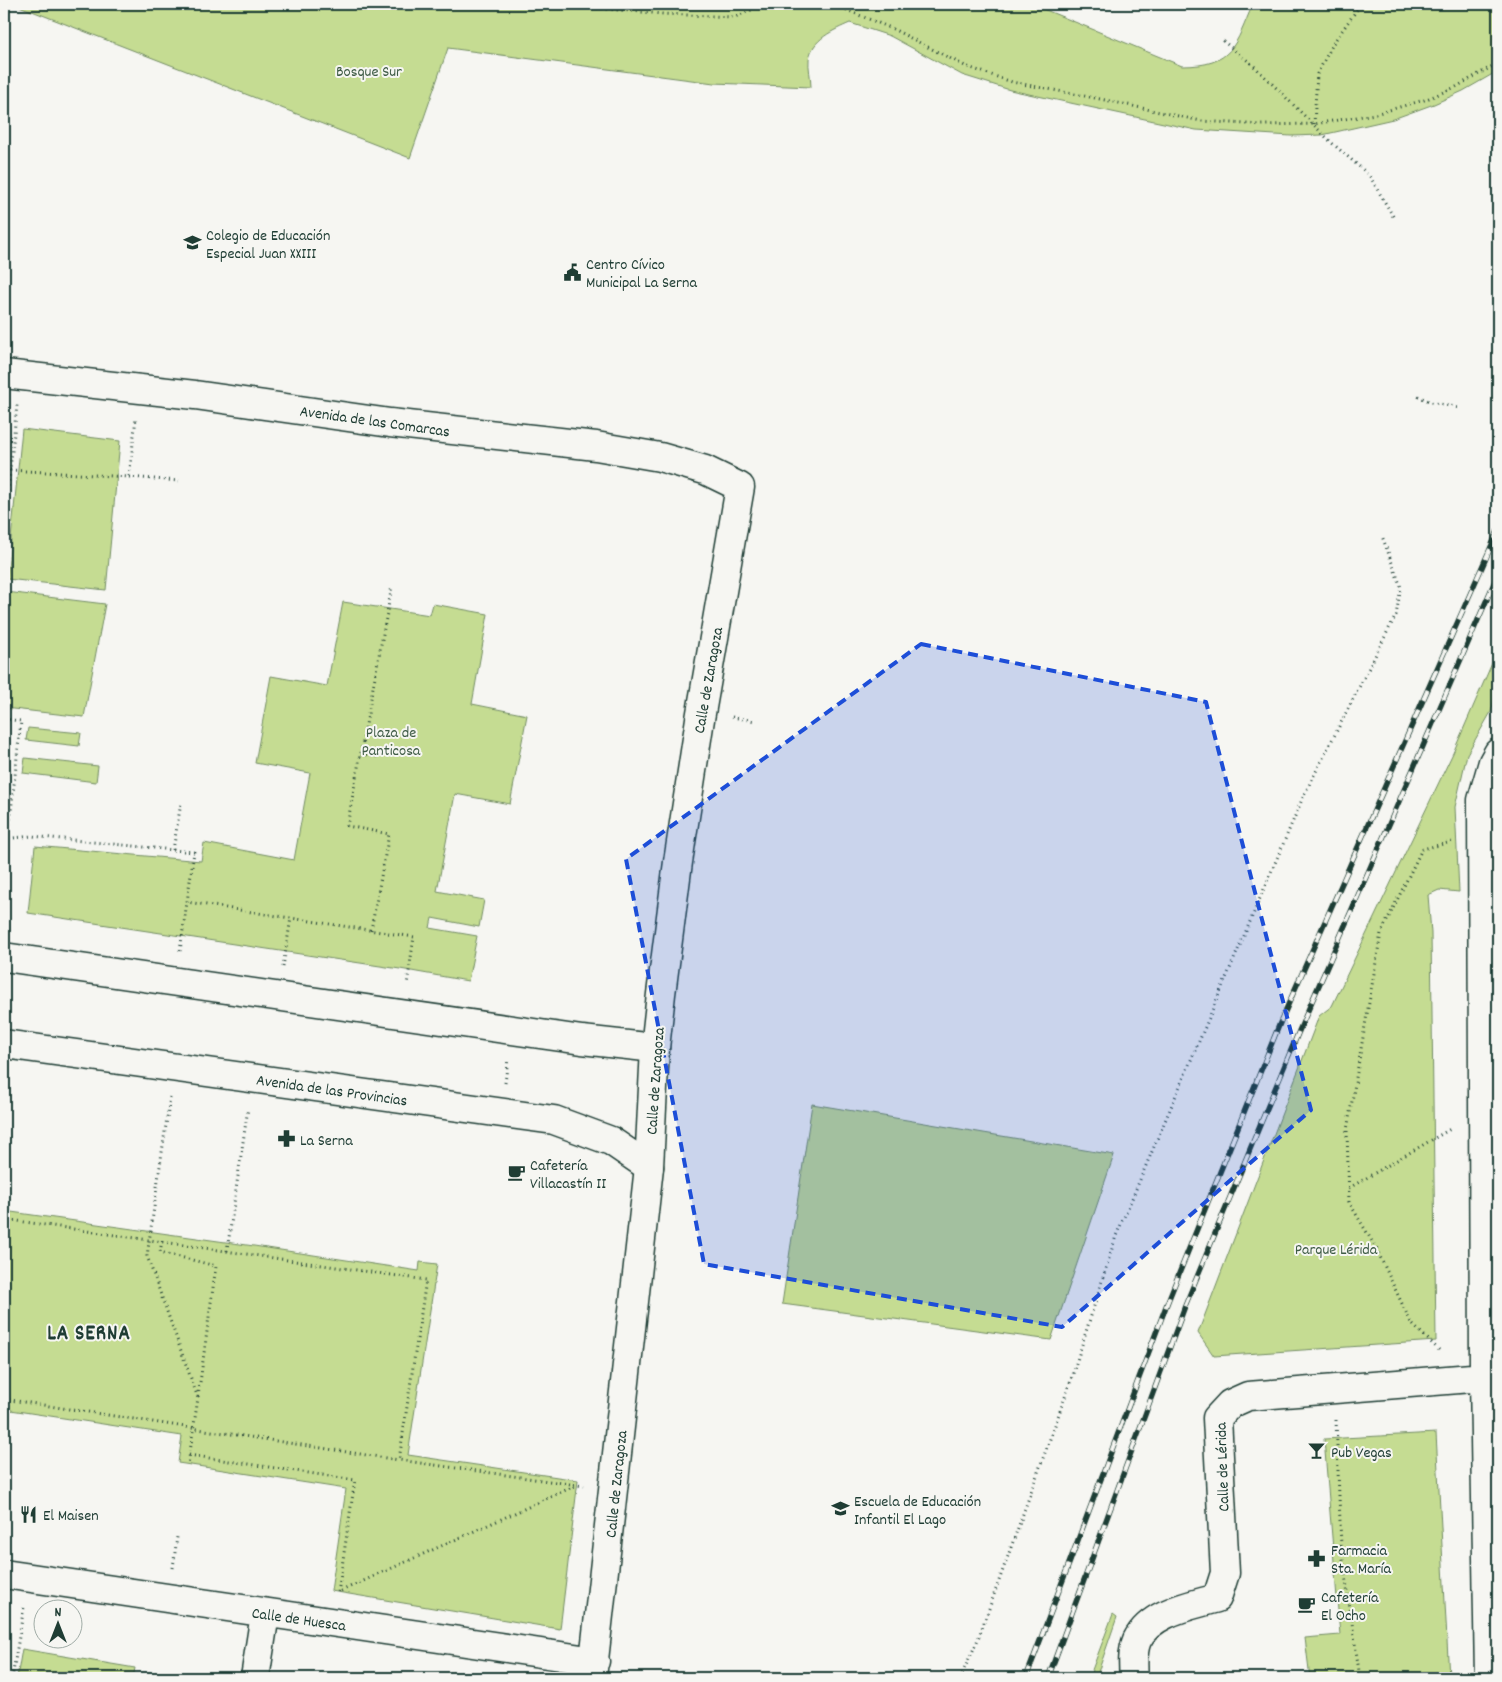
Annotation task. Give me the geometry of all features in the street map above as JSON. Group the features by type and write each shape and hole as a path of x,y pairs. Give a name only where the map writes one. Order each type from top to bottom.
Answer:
{"street":[{"name":"Avenida de las Comarcas","path":"12,375 195,395 390,423 596,446 660,457 705,470 740,487"},
{"name":"Calle de Zaragoza","path":"594,1670 649,1167 655,1048 678,862 700,719 740,487"},
{"path":"1489,1678 1476,1378 1482,1110 1482,800 1493,762 1498,753"},
{"path":"4,957 582,1040 655,1048"},
{"name":"Avenida de las Provincias","path":"4,1044 554,1120 611,1141 649,1167"},
{"name":"Calle de Lérida","path":"1134,1678 1133,1660 1137,1641 1149,1623 1178,1609 1217,1598 1225,1573 1217,1418 1230,1404 1248,1396 1476,1378"},
{"name":"Calle de Huesca","path":"16,1576 334,1623 594,1670"},
{"path":"255,1678 265,1614"}],"path":[{"path":"552,4 663,14 735,17 754,10"},
{"path":"832,4 893,29 965,66 1012,82 1201,121 1261,125 1314,124 1375,114 1424,100 1456,87 1498,63"},
{"path":"1314,124 1317,74 1334,42 1361,4"},
{"path":"1223,41 1253,65 1369,175 1394,218"},
{"path":"4,526 10,470 12,375"},
{"path":"129,477 139,389"},
{"path":"1418,396 1431,402 1459,408"},
{"path":"10,470 180,481"},
{"path":"960,1678 977,1642 1069,1386 1116,1236 1304,795 1396,615 1401,586 1382,536"},
{"path":"371,930 389,834 347,826 392,586"},
{"path":"4,719 20,721 6,839 4,875"},
{"path":"361,754 379,757"},
{"path":"173,850 181,803"},
{"path":"6,839 32,836 194,852 176,981"},
{"path":"1476,1378 1411,1323 1376,1248 1349,1202 1346,1130 1381,933 1422,849 1482,836"},
{"path":"187,902 414,937 402,1014"},
{"path":"278,996 290,918"},
{"path":"501,1113 512,1030"},
{"path":"175,1067 147,1256 198,1398"},
{"path":"227,1250 252,1078"},
{"path":"1349,1188 1482,1110"},
{"path":"4,1219 426,1280 399,1460"},
{"path":"162,1241 160,1252 216,1266 188,1465"},
{"path":"1334,1390 1341,1546 1360,1677 1489,1678"},
{"path":"4,1399 614,1491"},
{"path":"189,1455 356,1480 334,1623"},
{"path":"338,1592 577,1485"},
{"path":"12,1678 16,1576"}],"highlighted area":[{"path":"921,644 1206,702 1311,1110 1062,1327 704,1264 626,859"}],"green space":[{"name":"Bosque Sur","path":"14,4 1031,4 1182,66 1199,65 1222,57 1236,42 1253,4 1498,4 1498,71 1463,91 1393,119 1322,135 1291,136 1196,130 1010,90 962,75 890,36 850,23 825,36 814,46 809,59 811,87 714,83 448,48 410,158"},
{"path":"22,429 120,441 106,590 7,579"},
{"path":"6,592 105,604 84,717 4,708 4,612"},
{"name":"Plaza de Panticosa","path":"343,602 430,615 433,604 488,614 472,704 527,715 510,804 455,794 437,891 484,900 479,927 432,918 430,928 477,936 468,981 28,913 35,846 201,861 204,843 294,860 310,773 255,763 271,676 327,686"},
{"name":"Parque Lérida","path":"1496,654 1498,655 1498,685 1491,712 1467,754 1455,807 1459,892 1439,890 1428,895 1431,933 1436,1341 1214,1356 1198,1333 1319,1016 1332,1006 1453,753"},
{"path":"28,728 81,733 79,746 26,740"},
{"path":"25,758 98,766 96,782 23,773"},
{"path":"812,1104 1114,1155 1051,1340 782,1304"},
{"path":"4,1211 419,1271 420,1262 437,1264 408,1455 578,1480 560,1629 331,1591 346,1489 178,1463 182,1436 4,1409"},
{"path":"1436,1433 1449,1678 1310,1678 1305,1638 1340,1635 1324,1439"},
{"path":"1113,1614 1117,1617 1096,1678 1089,1678"},
{"path":"22,1649 135,1668 133,1678 17,1678"}],"railway":[{"path":"1026,1678 1168,1301 1280,1023 1498,531"},
{"path":"1048,1678 1185,1306 1299,1031 1498,574"}],"place":[{"name":"Colegio de Educación Especial Juan XXIII","path":"192,243"},
{"name":"Centro Cívico Municipal La Serna","path":"572,272"},
{"name":"La Serna","path":"286,1139"},
{"name":"Cafetería Villacastín II","path":"516,1173"},
{"name":"Pub Vegas","path":"1317,1451"},
{"name":"Escuela de Educación Infantil El Lago","path":"840,1509"},
{"name":"El Maisen","path":"29,1514"},
{"name":"Farmacia Sta. María","path":"1317,1558"},
{"name":"Cafetería El Ocho","path":"1307,1605"}],"district":[{"name":"LA SERNA","path":"89,1332"}]}
